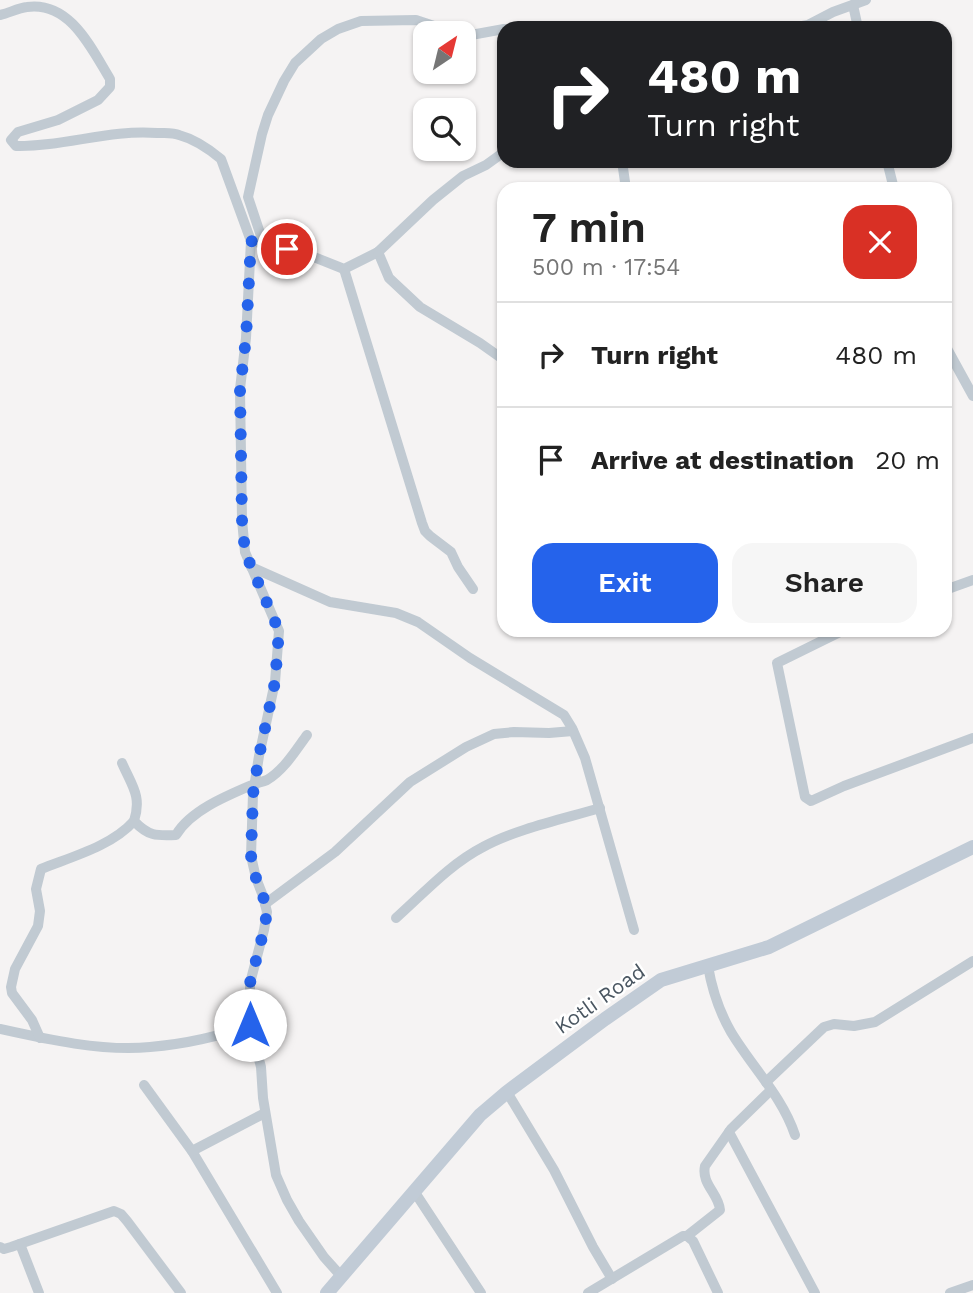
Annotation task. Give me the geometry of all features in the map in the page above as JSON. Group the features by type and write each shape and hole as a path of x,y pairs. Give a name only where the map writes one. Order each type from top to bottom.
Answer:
{"main road":[{"name":"Kotli Road","path":"327,1293 480,1115 507,1092 661,980 769,947 973,847"}],"street":[{"path":"815,21 866,0"},
{"path":"0,15 24,7 54,5 77,28 110,79 110,87 98,100 58,120 18,132 11,140 16,146 144,132 178,134 211,150 221,159 251,241 246,338 240,389 242,520 245,552 279,631 275,682 255,784 251,830 251,856 267,912 250,983 250,1025 261,1067 265,1113 276,1175 308,1235 341,1276"},
{"path":"853,5 856,21"},
{"path":"264,245 248,197 268,115 295,63 321,39 338,29 361,21 419,21"},
{"path":"476,34 497,30"},
{"path":"251,241 304,253 344,269 378,251 463,176 497,157"},
{"path":"378,251 389,278 420,307 497,355"},
{"path":"344,269 425,531 451,552 473,589"},
{"path":"952,358 973,396"},
{"path":"251,567 330,602 396,613 418,622 470,658 564,715 585,758 634,930"},
{"path":"952,588 973,580"},
{"path":"830,637 777,663 805,797 811,800 973,738"},
{"path":"265,904 335,852 410,782 466,747 494,734 573,731"},
{"path":"134,821 142,830 155,835 176,835 183,822 194,817 201,809 275,774 307,735"},
{"path":"40,1038 11,987 15,969 38,926 40,911 36,889 41,869 113,839 134,821 138,798 122,763"},
{"path":"396,918 461,860 481,848 506,836 600,808"},
{"path":"588,1293 687,1236 719,1210 719,1205 705,1180 704,1173 709,1160 729,1132 824,1027 875,1022 973,961"},
{"path":"708,966 712,990 730,1031 769,1086 795,1135"},
{"path":"0,1029 97,1046 148,1048 221,1035 250,1025"},
{"path":"144,1085 192,1151 277,1293"},
{"path":"507,1092 554,1170 612,1279"},
{"path":"192,1151 265,1113"},
{"path":"729,1132 815,1293"},
{"path":"414,1191 481,1293"},
{"path":"0,1247 4,1249 20,1244 114,1211 127,1221 181,1293"},
{"path":"687,1236 693,1241 718,1293"},
{"path":"20,1244 39,1293"},
{"path":"950,1293 973,1285"}],"route":[{"path":"250,1025 250,983 267,912 251,856 253,794 275,682 279,631 245,552 240,389 246,338 251,241 287,249"}]}
